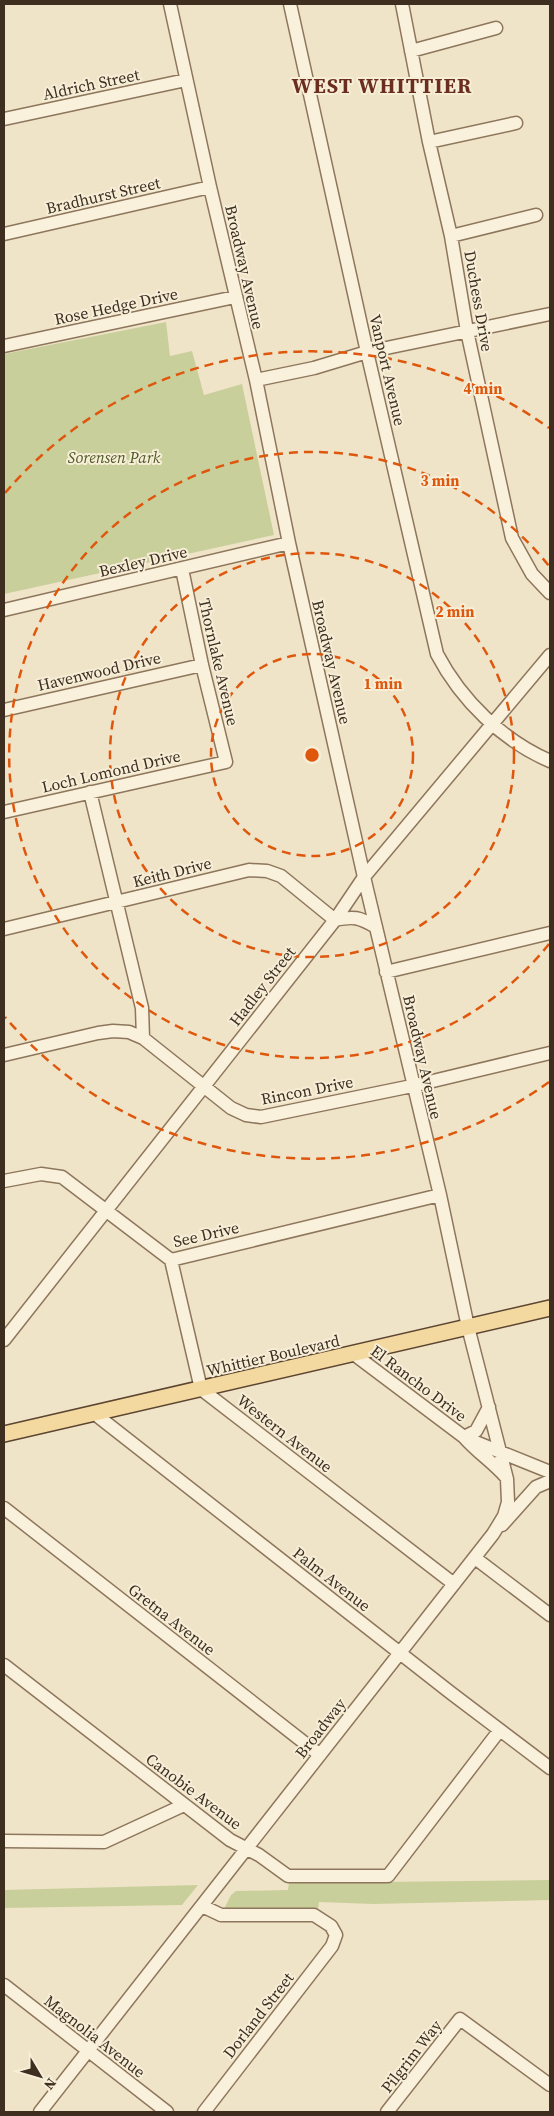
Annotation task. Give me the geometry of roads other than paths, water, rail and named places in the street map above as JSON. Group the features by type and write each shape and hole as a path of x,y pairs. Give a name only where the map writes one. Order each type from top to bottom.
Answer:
{"main road":[{"name":"Whittier Boulevard","path":"4,1434 355,1355 550,1308"}],"street":[{"name":"Broadway Avenue","path":"170,4 210,188 256,380 289,543 364,877 412,1086 440,1195 468,1327"},
{"name":"Vanport Avenue","path":"290,4 367,352 437,654 456,686 494,724 516,743 533,754 550,761"},
{"name":"Duchess Drive","path":"402,4 429,142 451,236 467,330 512,538 532,574 550,593"},
{"path":"411,51 496,28"},
{"name":"Aldrich Street","path":"4,119 186,80"},
{"path":"429,142 516,124"},
{"name":"Bradhurst Street","path":"4,234 210,188"},
{"path":"451,236 536,215"},
{"name":"Rose Hedge Drive","path":"4,346 235,297"},
{"path":"256,380 314,368 367,352 550,314"},
{"name":"Bexley Drive","path":"4,610 289,543"},
{"name":"Thornlake Avenue","path":"182,569 202,665 226,762"},
{"name":"Hadley Street","path":"5,1335 335,920 364,877 550,655"},
{"name":"Havenwood Drive","path":"4,710 202,665"},
{"name":"Loch Lomond Drive","path":"4,812 226,762"},
{"path":"90,792 142,1008 143,1038"},
{"name":"Keith Drive","path":"4,929 249,870 266,871 281,876 335,920"},
{"path":"335,920 350,917 361,918 376,927"},
{"path":"386,972 550,933"},
{"name":"Rincon Drive","path":"4,1055 113,1031 129,1032 143,1038 231,1108 246,1115 262,1117 412,1086 550,1053"},
{"name":"See Drive","path":"4,1181 24,1176 52,1174 71,1183 172,1260 440,1195"},
{"path":"172,1260 201,1389"},
{"name":"Broadway","path":"40,2112 475,1558 504,1516 508,1502 507,1479 468,1327"},
{"name":"El Rancho Drive","path":"355,1355 464,1437 494,1464 507,1479"},
{"name":"Western Avenue","path":"201,1389 454,1584"},
{"path":"464,1437 476,1431 489,1407"},
{"name":"Palm Avenue","path":"95,1414 499,1731 550,1768"},
{"name":"El Rancho Drive","path":"464,1437 550,1472"},
{"path":"493,1534 536,1487 550,1481"},
{"name":"Gretna Avenue","path":"4,1508 320,1755"},
{"path":"475,1558 550,1615"},
{"name":"Canobie Avenue","path":"4,1665 230,1840 259,1855 288,1876 388,1876 499,1731"},
{"path":"4,1841 104,1842 184,1805"},
{"name":"Dorland Street","path":"202,1906 221,1915 314,1915 330,1926 336,1935 332,1946 204,2112"},
{"name":"Magnolia Avenue","path":"4,1985 167,2112"},
{"name":"Pilgrim Way","path":"388,2112 460,2019 550,2085"}],"district":[{"name":"WEST WHITTIER","path":"382,85"}],"park label":[{"name":"Sorensen Park","path":"114,457"}]}
